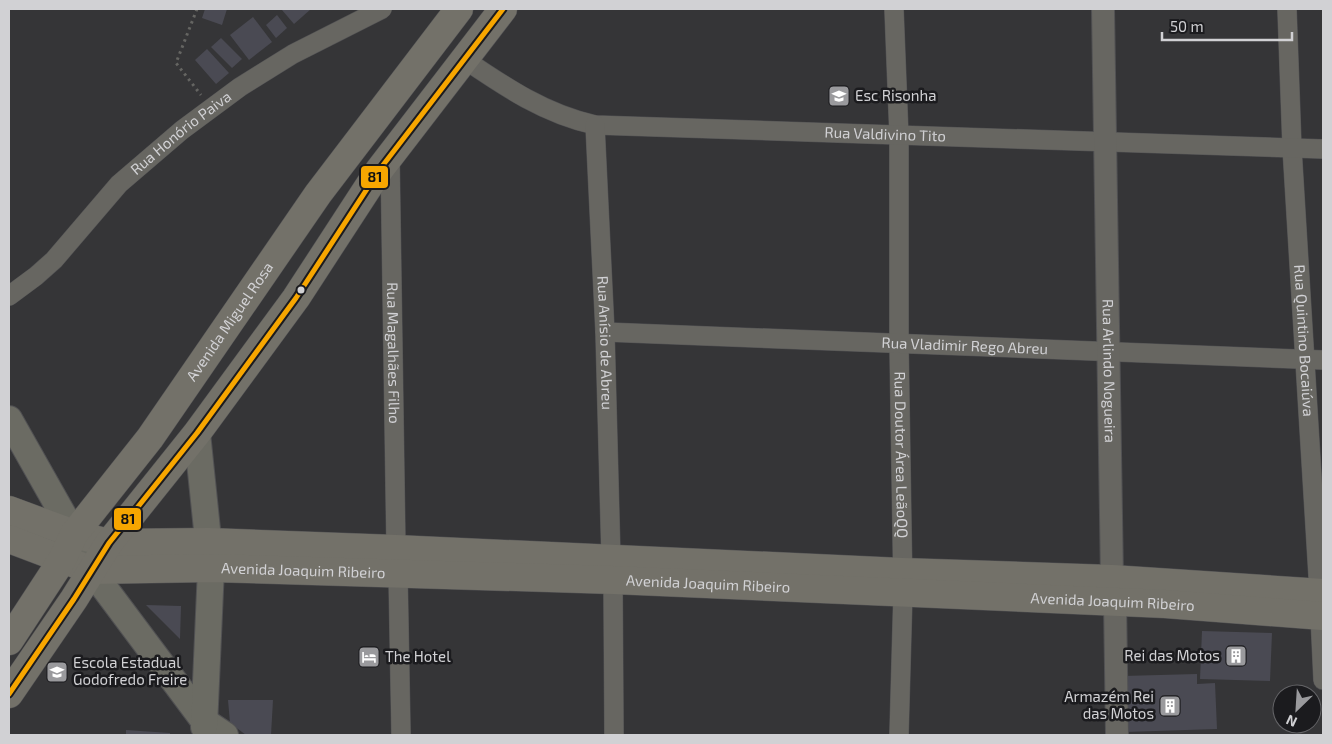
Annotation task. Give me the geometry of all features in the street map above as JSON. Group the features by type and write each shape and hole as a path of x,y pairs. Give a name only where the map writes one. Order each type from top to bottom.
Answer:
{"main road":[{"name":"Avenida Miguel Rosa","path":"9,641 62,560 74,534 150,438 318,194 458,9"},
{"path":"9,694 74,599 108,543 197,433 296,298 390,156 503,9"},
{"path":"9,419 74,534 91,570 211,730"},
{"path":"197,433 210,555 211,730"},
{"name":"Avenida Joaquim Ribeiro","path":"9,510 74,534 108,543 210,555 1113,590 1321,604"},
{"name":"Avenida Joaquim Ribeiro","path":"9,539 91,570 210,555"}],"street":[{"name":"Rua Honório Paiva","path":"9,296 54,260 119,184 182,130 213,109 240,87 293,54 382,9"},
{"name":"Rua Doutor Área LeãoQQ","path":"894,9 899,136 902,582 899,735"},
{"name":"Rua Arlindo Nogueira","path":"1103,9 1108,351 1117,735"},
{"name":"Rua Quintino Bocaiúva","path":"1287,9 1292,148 1314,359 1323,680"},
{"name":"Rua Valdivino Tito","path":"464,59 506,88 556,114 595,125 1323,149"},
{"name":"Rua Anísio de Abreu","path":"595,125 605,332 612,570 614,735"},
{"name":"Rua Magalhães Filho","path":"390,156 401,735"},
{"name":"Rua Vladimir Rego Abreu","path":"605,332 1314,359"}],"path":[{"path":"198,9 176,63 213,109"}],"building":[{"path":"205,9 227,9 222,25 202,18"},
{"path":"283,9 311,9 294,24"},
{"path":"277,15 287,28 276,38 266,25"},
{"path":"253,17 272,42 249,60 230,35"},
{"path":"221,38 242,59 232,68 211,47"},
{"path":"207,49 229,73 216,84 195,60"},
{"path":"146,605 181,606 180,639"},
{"name":"Rei das Motos","path":"1202,631 1272,633 1270,681 1200,679"},
{"name":"Armazém Rei das Motos","path":"1197,674 1197,684 1215,683 1217,729 1125,732 1123,676"},
{"path":"228,700 273,700 271,735 246,735 230,723"},
{"path":"126,730 170,733 170,735 126,735"}],"transit line":[{"name":"81","path":"9,694 74,599 109,543 197,433 296,298 380,169 503,9"}],"place":[{"name":"Esc Risonha","path":"839,96"},
{"name":"Rei das Motos","path":"1236,656"},
{"name":"The Hotel","path":"369,657"},
{"name":"Escola Estadual Godofredo Freire","path":"57,672"},
{"name":"Armazém Rei das Motos","path":"1170,706"}]}
